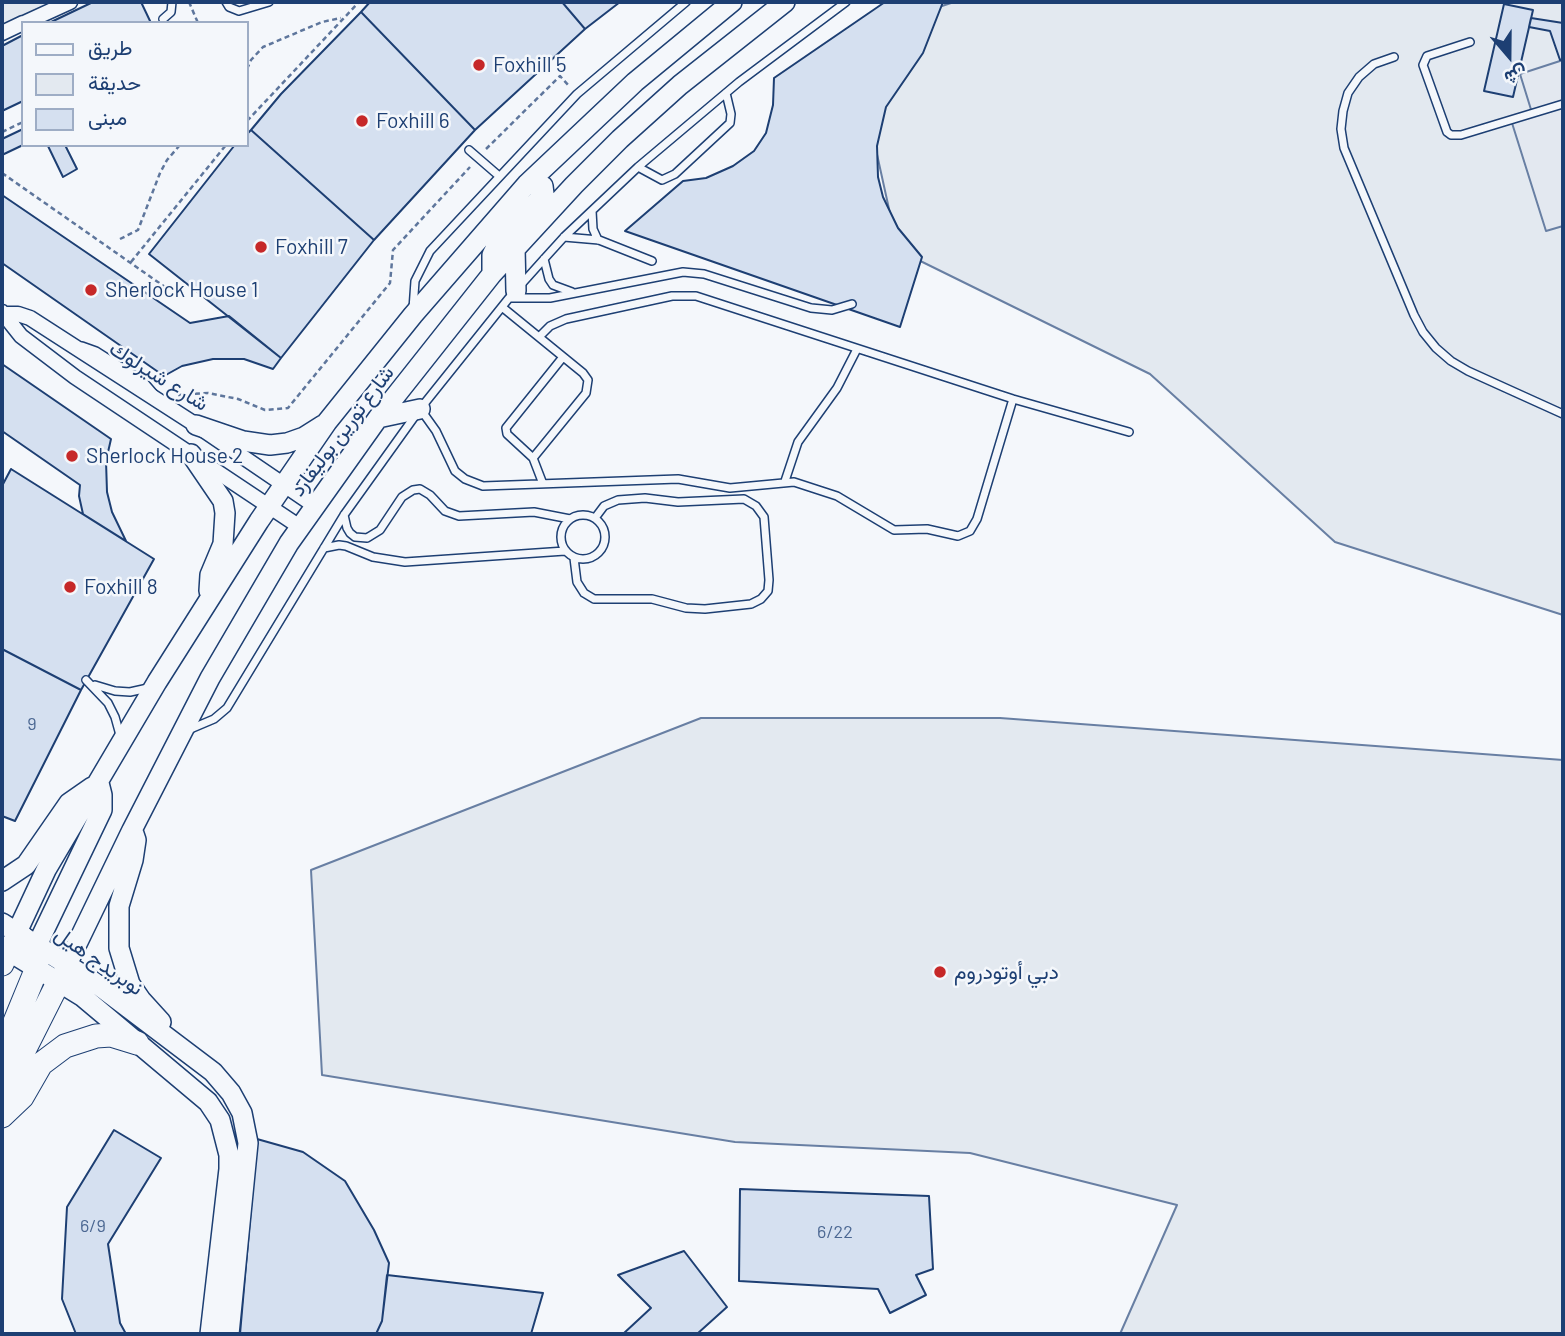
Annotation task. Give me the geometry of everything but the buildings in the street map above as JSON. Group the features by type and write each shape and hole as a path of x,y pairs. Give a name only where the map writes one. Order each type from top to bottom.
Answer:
{"main road":[{"name":"شارع تورين بوليفارد","path":"6,943 46,870 210,597 327,422 414,315 527,184 635,82 732,2"},
{"name":"شارع تورين بوليفارد","path":"64,973 181,733 247,611 314,506 378,418 515,248 647,114 712,58 785,2"},
{"path":"492,274 493,252 544,194 543,186 527,184"},
{"path":"512,294 515,248"},
{"path":"378,418 420,409"},
{"path":"196,425 243,441 270,445 304,437 327,422"},
{"path":"191,454 223,501 225,513 223,544 210,575 210,597"},
{"path":"2,881 26,864 69,803 99,783 102,810 53,910 2,1053"},
{"path":"132,830 136,840 119,906 119,948 130,984 159,1018 168,1039"},
{"path":"2,1094 64,973 38,957 32,948 6,943"},
{"name":"نوبريدج هيل","path":"64,973 168,1039 213,1072 231,1093 242,1113 248,1143 229,1334"},
{"name":"نوبريدج هيل","path":"64,973 83,997 208,1102 220,1120 229,1155 210,1334"},
{"path":"2,1116 22,1097 41,1064 65,1046 96,1036 111,1035 137,1043"}],"street":[{"path":"27,21 70,2"},
{"path":"2,33 21,24"},
{"name":"شارع شيرلوك","path":"4,313 30,318 196,425 314,506"},
{"name":"شارع شيرلوك","path":"4,313 16,332 60,366 300,527"},
{"path":"60,366 74,347"}],"lane":[{"path":"163,19 171,12 172,2"},
{"path":"226,2 229,7 239,12 270,2"},
{"path":"414,315 415,281 424,260 577,94 685,2"},
{"path":"181,733 206,724 228,708 344,515 420,409 512,294 564,237 638,167 726,93 846,2"},
{"path":"1470,41 1432,54 1424,60 1423,65 1447,132 1451,135 1461,135 1563,104"},
{"path":"1394,57 1374,64 1359,77 1348,93 1341,129 1345,148 1414,315 1436,348 1451,361 1468,372 1563,414"},
{"path":"638,167 662,180 675,174 730,123 731,114 726,93"},
{"path":"469,150 499,176"},
{"path":"592,210 593,229 599,240"},
{"path":"564,237 599,240 652,261"},
{"path":"544,259 553,285 576,293"},
{"path":"512,294 536,300 683,272 704,274 811,308 832,310 852,304"},
{"path":"539,337 550,326 566,319 684,295 708,298 1013,399 1129,432"},
{"path":"502,307 586,376 588,389 533,458"},
{"path":"74,347 82,346 96,351 148,385 162,405"},
{"path":"785,481 798,442 837,388 857,349"},
{"path":"543,484 533,458 508,434 506,428 563,357"},
{"path":"420,409 436,431 455,471 465,479 484,486 687,479 730,488 785,481 803,484 837,496 894,530 927,529 953,536 965,534 975,525 1013,399"},
{"path":"344,515 346,528 350,533 355,537 367,538 380,530 402,497 413,490 426,491 445,512 459,516 534,512 570,519 582,515 595,518 605,532 606,539 602,550 592,558 574,558 565,551 561,533 570,519"},
{"path":"574,558 575,574 580,587 594,599 633,598 705,609 751,604 761,599 768,591 765,524 760,511 750,502 738,498 678,502 645,498 618,500 604,506 595,518"},
{"path":"362,553 367,538"},
{"path":"323,548 339,545 384,560 405,562 565,551"},
{"path":"121,746 115,716 108,703 86,680 100,687 130,692 145,689 158,682"}],"path":[{"path":"189,2 197,21"},
{"path":"248,120 359,2"},
{"path":"248,67 263,47 322,22 342,18"},
{"path":"162,405 179,394 208,393 238,399 265,410 288,408 390,283 393,250 478,157 560,76 577,94"},
{"path":"2,132 21,123"},
{"path":"120,239 138,230 160,173 178,147"},
{"path":"130,263 224,147"},
{"path":"2,173 165,287"}],"green space":[{"path":"2,2 77,2 34,21 21,21 21,27 2,35"},
{"path":"954,2 1563,2 1563,615 1335,542 1150,374 898,250 871,127 939,7"},
{"name":"دبي أوتودروم","path":"701,718 1000,718 1563,760 1563,1334 1120,1334 1177,1205 970,1153 735,1142 322,1075 311,870"}],"shaded area":[{"path":"1563,60 1563,226 1546,231 1512,123 1533,116 1520,74"}],"place":[{"name":"Foxhill 5","path":"479,65"},
{"name":"Foxhill 6","path":"362,121"},
{"name":"Foxhill 7","path":"261,247"},
{"name":"Sherlock House 1","path":"91,290"},
{"name":"Sherlock House 2","path":"72,456"},
{"name":"Foxhill 8","path":"70,587"},
{"name":"دبي أوتودروم","path":"940,972"}]}
